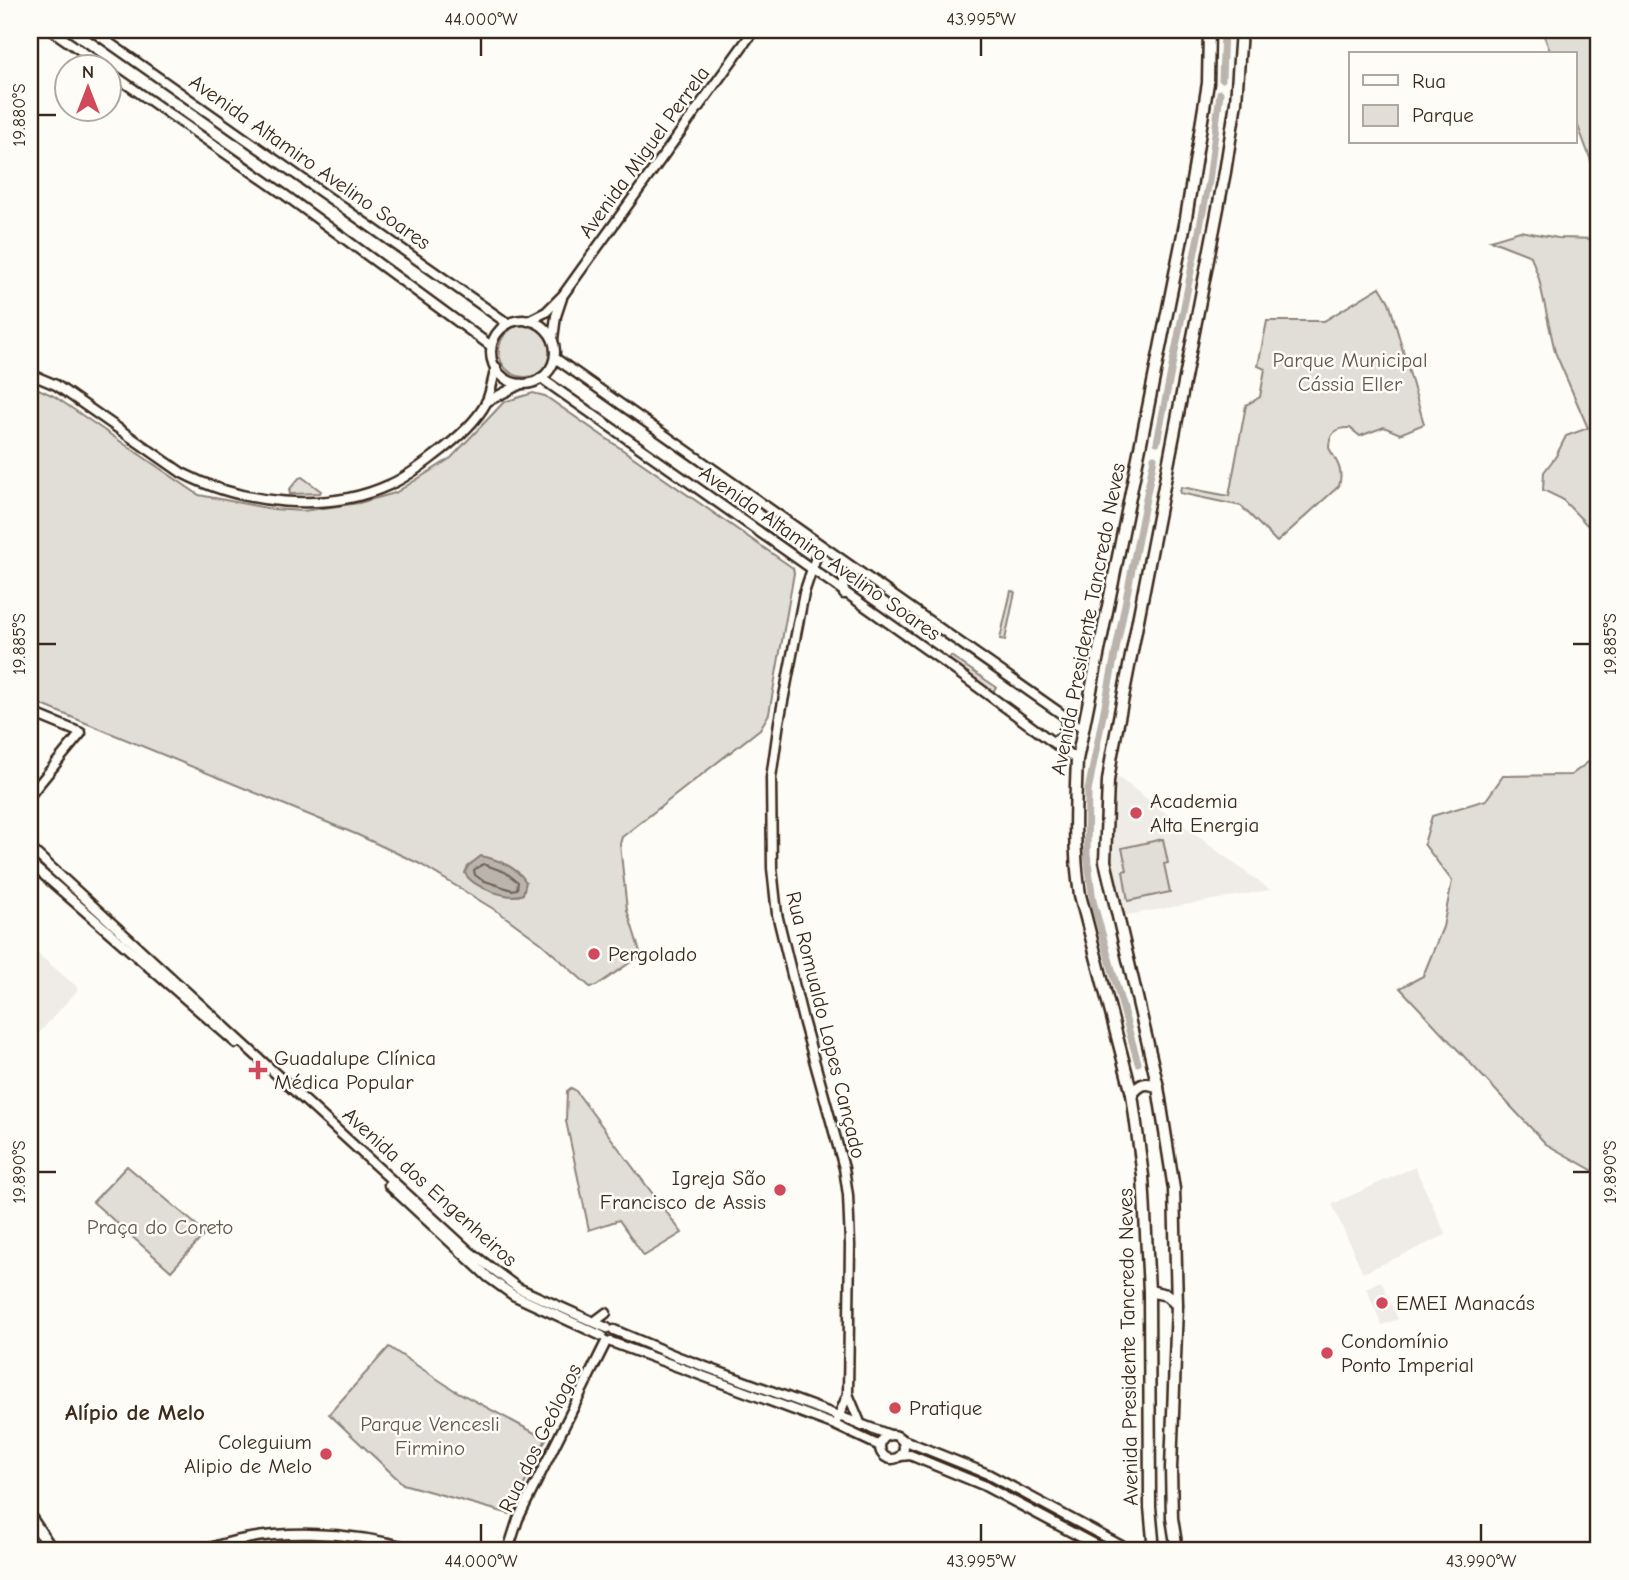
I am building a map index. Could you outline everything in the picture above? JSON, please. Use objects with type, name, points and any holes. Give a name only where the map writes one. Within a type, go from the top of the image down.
[{"type":"main road","name":"Avenida Presidente Tancredo Neves","points":[[1154,1550],[1150,1507],[1149,1291],[1143,1176],[1132,1094],[1077,874],[1074,825],[1077,760],[1185,224],[1208,83],[1209,30]]},
{"type":"main road","name":"Avenida Presidente Tancredo Neves","points":[[1177,1550],[1172,1518],[1171,1468],[1177,1305],[1174,1189],[1158,1087],[1105,861],[1108,781],[1225,172],[1236,102],[1241,30]]},
{"type":"main road","points":[[1128,1077],[1144,1079],[1150,1075],[1153,1068]]},
{"type":"main road","points":[[1132,1094],[1139,1085],[1150,1083],[1158,1087]]},
{"type":"main road","points":[[1149,1291],[1167,1295],[1177,1305]]},
{"type":"main road","points":[[30,1517],[52,1550]]},
{"type":"street","points":[[51,30],[83,52]]},
{"type":"street","name":"Avenida Altamiro Avelino Soares","points":[[91,30],[507,323]]},
{"type":"street","name":"Avenida Miguel Perrela","points":[[528,321],[546,312],[563,295],[754,30]]},
{"type":"street","name":"Avenida Altamiro Avelino Soares","points":[[122,81],[296,203],[491,346]]},
{"type":"street","name":"Avenida Miguel Perrela","points":[[553,339],[556,316],[563,295]]},
{"type":"street","points":[[486,402],[521,384],[541,378],[555,358],[553,339],[542,326],[517,320],[507,323],[491,346],[496,367],[503,377],[521,384]]},
{"type":"street","name":"Avenida Altamiro Avelino Soares","points":[[555,358],[1083,729]]},
{"type":"street","points":[[30,374],[56,385],[182,473],[221,490],[267,499],[304,502],[369,492],[390,484],[419,467],[458,437],[486,402],[496,367]]},
{"type":"street","name":"Avenida Altamiro Avelino Soares","points":[[541,378],[937,657],[1077,760]]},
{"type":"street","name":"Rua Romualdo Lopes Cançado","points":[[820,545],[799,619],[779,722],[771,778],[772,868],[777,914],[844,1168],[848,1195],[848,1394],[837,1421]]},
{"type":"street","points":[[844,594],[844,580],[847,575],[857,571]]},
{"type":"street","points":[[30,712],[81,733],[30,795]]},
{"type":"street","points":[[1053,742],[1065,731],[1065,717]]},
{"type":"street","name":"Avenida dos Engenheiros","points":[[30,848],[470,1252],[518,1288],[594,1322],[608,1335],[654,1348],[837,1421],[880,1446]]},
{"type":"street","name":"Avenida dos Engenheiros","points":[[30,863],[235,1042],[488,1277],[513,1295],[608,1335],[650,1357],[837,1421],[861,1425],[890,1435]]},
{"type":"street","points":[[594,1322],[606,1313]]},
{"type":"street","name":"Rua dos Geólogos","points":[[508,1550],[518,1520],[608,1335]]},
{"type":"street","points":[[650,1357],[654,1348]]},
{"type":"street","name":"Rua Romualdo Lopes Cançado","points":[[848,1394],[861,1425]]},
{"type":"street","points":[[1105,1550],[983,1485],[910,1455],[886,1458],[880,1446],[883,1439],[890,1435],[988,1474],[1129,1550]]},
{"type":"street","points":[[901,1439],[904,1446],[901,1455]]},
{"type":"street","points":[[204,1550],[241,1540],[298,1535],[390,1542],[418,1550]]},
{"type":"shaded area","points":[[1115,775],[1270,890],[1121,916],[1113,886],[1110,851]]},
{"type":"shaded area","points":[[30,947],[77,987],[77,991],[30,1043]]},
{"type":"shaded area","points":[[1415,1167],[1446,1235],[1363,1273],[1332,1204]]},
{"type":"shaded area","name":"EMEI Manacás","points":[[1381,1281],[1398,1319],[1382,1325],[1366,1288]]},
{"type":"green space","points":[[1542,30],[1599,30],[1599,182],[1576,121],[1576,52],[1550,52]]},
{"type":"green space","points":[[1520,231],[1558,238],[1599,239],[1599,579],[1593,531],[1562,499],[1543,490],[1544,472],[1566,436],[1588,428],[1555,352],[1539,279],[1531,256],[1490,240]]},
{"type":"green space","name":"Parque Municipal Cássia Eller","points":[[1380,287],[1389,302],[1424,424],[1400,434],[1384,427],[1360,436],[1350,428],[1334,432],[1329,448],[1340,470],[1339,486],[1277,542],[1241,506],[1180,493],[1181,487],[1229,496],[1246,405],[1260,397],[1265,369],[1258,366],[1267,321],[1324,321]]},
{"type":"green space","points":[[525,325],[535,327],[543,333],[549,341],[549,361],[543,369],[535,375],[525,377],[515,375],[507,369],[501,361],[499,351],[501,341],[507,333],[515,327]]},
{"type":"green space","points":[[30,385],[54,396],[199,495],[272,509],[303,511],[359,503],[395,493],[451,458],[504,402],[533,393],[545,396],[793,568],[769,714],[760,729],[622,837],[620,844],[627,910],[641,955],[596,986],[590,987],[541,943],[500,913],[420,864],[358,835],[30,700]]},
{"type":"green space","points":[[302,477],[321,491],[320,493],[290,494],[289,490]]},
{"type":"green space","points":[[1011,591],[1015,592],[1005,640],[1000,639]]},
{"type":"green space","points":[[951,656],[996,687],[991,695],[947,662]]},
{"type":"green space","points":[[1599,754],[1599,1174],[1546,1144],[1400,988],[1423,976],[1443,927],[1452,881],[1424,844],[1432,816],[1486,800],[1503,776],[1571,775]]},
{"type":"green space","points":[[1163,839],[1168,863],[1164,864],[1170,892],[1128,901],[1123,871],[1127,870],[1122,848]]},
{"type":"green space","points":[[571,1088],[682,1233],[644,1256],[619,1220],[589,1230],[566,1121],[567,1091]]},
{"type":"green space","name":"Praça do Coreto","points":[[127,1166],[206,1233],[171,1271],[93,1202]]},
{"type":"green space","name":"Parque Vencesli Firmino","points":[[389,1347],[454,1390],[546,1439],[510,1514],[403,1484],[329,1414]]},
{"type":"water","points":[[481,856],[500,862],[517,872],[526,882],[523,894],[501,894],[483,888],[469,878],[465,873],[468,866]]},
{"type":"waterway","points":[[1222,79],[1224,30]]},
{"type":"waterway","points":[[1157,442],[1209,181],[1220,93]]},
{"type":"waterway","points":[[1138,1063],[1093,901],[1087,854],[1088,791],[1154,458]]},
{"type":"place","name":"Academia Alta Energia","points":[[1136,813]]},
{"type":"place","name":"Pergolado","points":[[594,954]]},
{"type":"place","name":"Guadalupe Clínica Médica Popular","points":[[258,1070]]},
{"type":"place","name":"Igreja São Francisco de Assis","points":[[780,1190]]},
{"type":"place","name":"EMEI Manacás","points":[[1382,1303]]},
{"type":"place","name":"Condomínio Ponto Imperial","points":[[1327,1353]]},
{"type":"place","name":"Pratique","points":[[895,1408]]},
{"type":"place","name":"Coleguium Alipio de Melo","points":[[326,1454]]},
{"type":"district","name":"Alípio de Melo","points":[[135,1412]]}]
